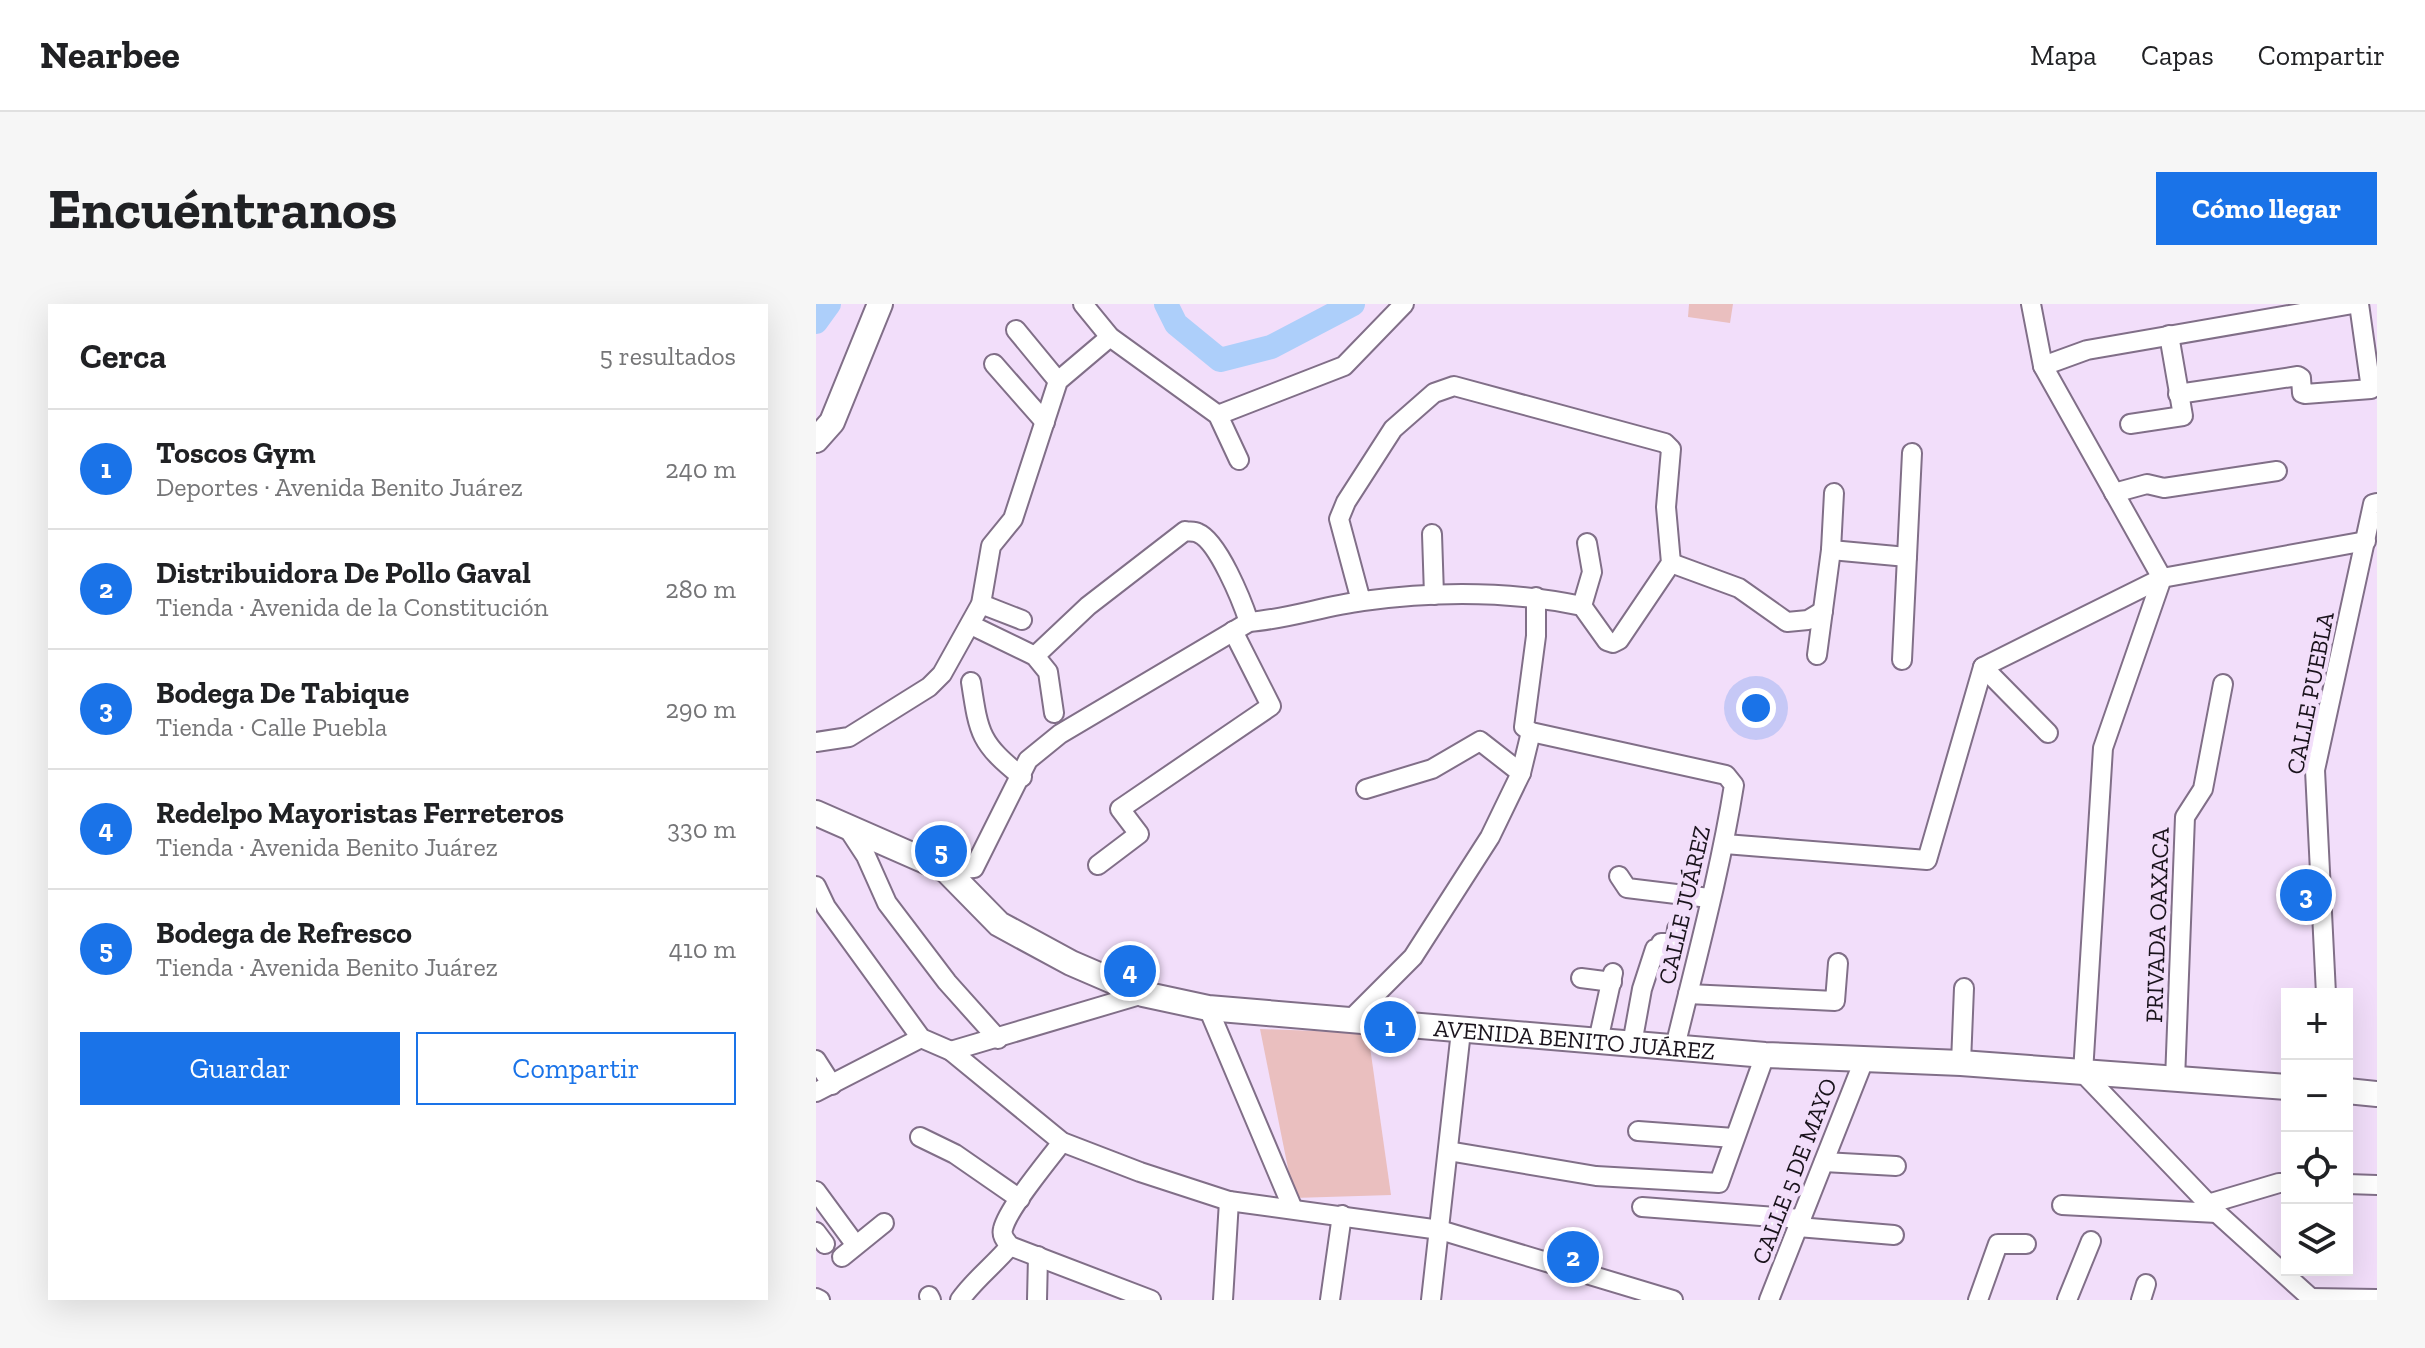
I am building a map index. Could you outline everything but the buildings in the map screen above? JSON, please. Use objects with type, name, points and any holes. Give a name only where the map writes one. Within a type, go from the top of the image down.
[{"type":"main road","points":[[816,440],[832,422],[880,304]]},
{"type":"main road","name":"AVENIDA BENITO JUÁREZ","points":[[816,813],[946,870],[999,924],[1071,963],[1143,994],[1208,1008],[1765,1055],[1961,1063],[2281,1087]]},
{"type":"main road","points":[[2353,1092],[2377,1094]]},
{"type":"street","points":[[1083,304],[1110,337],[1218,415],[1239,460]]},
{"type":"street","points":[[1218,415],[1344,366],[1404,304]]},
{"type":"street","points":[[2031,304],[2043,366],[2162,578],[2103,748],[2083,1073],[2213,1208],[2312,1299],[2377,1299]]},
{"type":"street","points":[[2043,366],[2087,350],[2356,304],[2371,389],[2305,394],[2302,393],[2301,378],[2298,376],[2178,394]]},
{"type":"street","points":[[1016,330],[1058,381]]},
{"type":"street","points":[[2130,424],[2183,416],[2169,335]]},
{"type":"street","points":[[816,742],[849,737],[929,687],[942,674],[981,604],[991,546],[1013,519],[1058,381],[1110,337]]},
{"type":"street","points":[[994,364],[1045,422]]},
{"type":"street","points":[[946,870],[974,868],[1028,760],[1060,734],[1241,626],[1361,601],[1434,595],[1536,597],[1582,606],[1607,641],[1613,643],[1619,640],[1671,563],[1666,507],[1671,449],[1665,443],[1454,386],[1434,393],[1393,429],[1346,502],[1339,519],[1361,601]]},
{"type":"street","points":[[1902,660],[1912,453]]},
{"type":"street","points":[[2114,493],[2147,484],[2164,488],[2277,471]]},
{"type":"street","points":[[1817,655],[1831,550],[1834,493]]},
{"type":"street","name":"CALLE PUEBLA","points":[[2326,988],[2315,770],[2373,504],[2377,503]]},
{"type":"street","points":[[1035,656],[1088,606],[1185,531],[1198,533],[1210,543],[1243,603],[1241,626],[1271,706],[1120,809],[1139,834],[1098,865]]},
{"type":"street","points":[[1432,534],[1434,595]]},
{"type":"street","points":[[1725,844],[1927,860],[1983,667],[2162,578],[2366,541]]},
{"type":"street","points":[[1582,606],[1592,572],[1587,543]]},
{"type":"street","points":[[1831,550],[1907,557]]},
{"type":"street","points":[[1671,563],[1739,588],[1787,622],[1808,620],[1823,611]]},
{"type":"street","points":[[1349,1021],[1413,957],[1490,837],[1521,773],[1531,732],[1524,727],[1536,636],[1536,597]]},
{"type":"street","points":[[981,604],[1022,620]]},
{"type":"street","points":[[971,625],[1035,656],[1048,672],[1054,713]]},
{"type":"street","points":[[1983,667],[2048,733]]},
{"type":"street","points":[[971,682],[982,737],[992,752],[1022,777]]},
{"type":"street","name":"PRIVADA OAXACA","points":[[2175,1080],[2185,817],[2203,789],[2223,684]]},
{"type":"street","name":"CALLE JUÁREZ","points":[[1531,732],[1726,775],[1734,785],[1725,844],[1709,898],[1675,1047]]},
{"type":"street","points":[[1366,789],[1432,769],[1480,741],[1521,773]]},
{"type":"street","points":[[847,827],[866,856],[887,903],[947,982],[998,1039]]},
{"type":"street","points":[[1619,876],[1627,888],[1709,898]]},
{"type":"street","points":[[816,886],[821,907],[921,1038],[951,1051],[1062,1142],[1229,1201],[1440,1230],[1666,1299]]},
{"type":"street","points":[[1632,1044],[1642,989],[1655,949],[1661,949],[1661,943],[1675,943],[1677,929]]},
{"type":"street","points":[[1688,994],[1835,1001],[1838,963]]},
{"type":"street","points":[[1581,978],[1612,978],[1597,1007],[1598,1041]]},
{"type":"street","points":[[1961,1063],[1964,988]]},
{"type":"street","points":[[951,1051],[1143,994]]},
{"type":"street","points":[[1208,1008],[1293,1209]]},
{"type":"street","points":[[1431,1300],[1461,1031]]},
{"type":"street","points":[[816,1060],[824,1089],[921,1038]]},
{"type":"street","points":[[1448,1151],[1596,1176],[1719,1183],[1765,1055]]},
{"type":"street","name":"CALLE 5 DE MAYO","points":[[1769,1300],[1864,1060]]},
{"type":"street","points":[[1638,1131],[1734,1138]]},
{"type":"street","points":[[920,1137],[955,1154],[1020,1199]]},
{"type":"street","points":[[1062,1142],[1020,1199],[1003,1229],[1003,1238],[1010,1246],[1151,1300]]},
{"type":"street","points":[[1824,1162],[1896,1166]]},
{"type":"street","points":[[2062,1205],[2213,1208],[2281,1183]]},
{"type":"street","points":[[2353,1184],[2377,1185]]},
{"type":"street","points":[[816,1191],[848,1251],[884,1223]]},
{"type":"street","points":[[1223,1300],[1229,1201]]},
{"type":"street","points":[[1642,1207],[1894,1235]]},
{"type":"street","points":[[1330,1300],[1342,1215]]},
{"type":"street","points":[[2067,1300],[2091,1241]]},
{"type":"street","points":[[1978,1300],[1998,1244],[2026,1244]]},
{"type":"street","points":[[960,1300],[1010,1246]]},
{"type":"street","points":[[1037,1300],[1038,1256]]},
{"type":"shaded area","points":[[1689,304],[1733,304],[1730,323],[1688,317]]},
{"type":"shaded area","points":[[1260,1029],[1368,1033],[1391,1195],[1294,1198]]},
{"type":"waterway","points":[[816,322],[829,304]]},
{"type":"waterway","points":[[1166,304],[1176,324],[1220,360],[1271,347],[1353,304]]},
{"type":"place","name":"Bodega de Refresco","points":[[941,851]]},
{"type":"place","name":"Bodega De Tabique","points":[[2306,895]]},
{"type":"place","name":"Redelpo Mayoristas Ferreteros","points":[[1130,971]]},
{"type":"place","name":"Toscos Gym","points":[[1390,1027]]},
{"type":"place","name":"Distribuidora De Pollo Gaval","points":[[1573,1257]]}]
